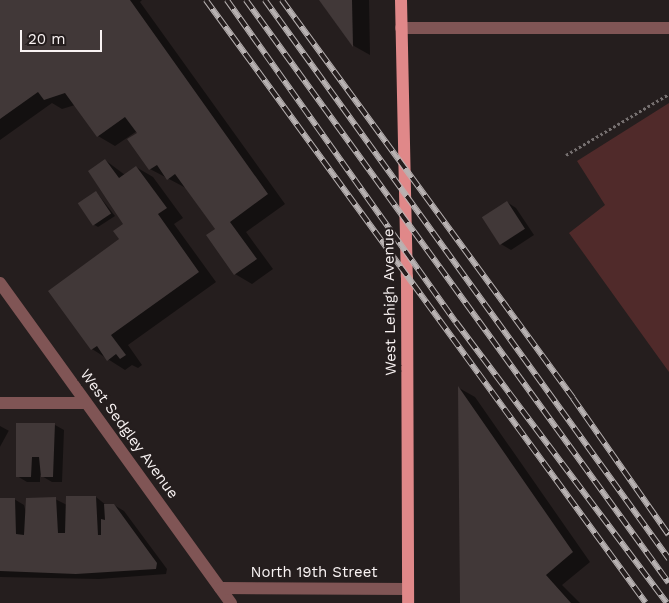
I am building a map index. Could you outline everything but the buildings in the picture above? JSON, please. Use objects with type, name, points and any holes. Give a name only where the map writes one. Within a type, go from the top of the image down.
[{"type":"main road","name":"West Lehigh Avenue","points":[[401,0],[400,28],[407,286],[408,603]]},
{"type":"street","points":[[400,28],[669,28]]},
{"type":"street","name":"West Sedgley Avenue","points":[[0,283],[231,603]]},
{"type":"street","points":[[0,403],[86,402]]},
{"type":"street","name":"North 19th Street","points":[[220,588],[408,589]]},
{"type":"path","points":[[566,156],[669,94]]},
{"type":"shaded area","points":[[669,103],[669,372],[569,233],[605,205],[577,161]]},
{"type":"railway","points":[[206,0],[646,603]]},
{"type":"railway","points":[[227,0],[456,322],[667,603]]},
{"type":"railway","points":[[246,0],[669,583]]},
{"type":"railway","points":[[265,0],[669,559]]},
{"type":"railway","points":[[282,0],[573,398],[669,535]]}]
